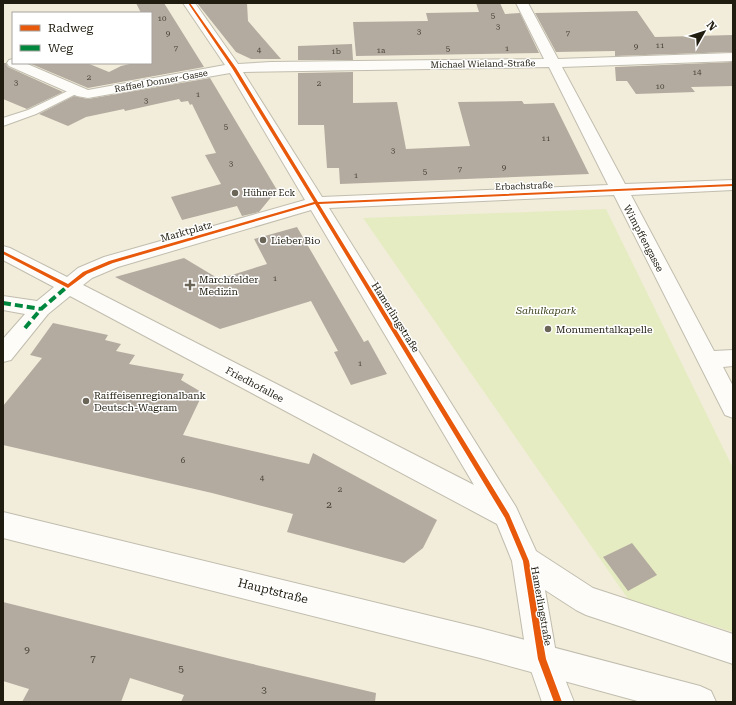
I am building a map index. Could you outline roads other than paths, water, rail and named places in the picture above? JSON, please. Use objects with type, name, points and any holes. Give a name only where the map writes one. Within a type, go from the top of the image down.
[{"type":"street","name":"Hamerlingstraße","points":[[189,3],[234,68],[507,516],[526,561],[542,659],[558,702]]},
{"type":"street","name":"Wimpffengasse","points":[[522,3],[618,190],[733,408]]},
{"type":"street","name":"Michael Wieland-Straße","points":[[234,68],[271,66],[554,63],[733,57]]},
{"type":"street","points":[[16,64],[82,92]]},
{"type":"street","name":"Raffael Donner-Gasse","points":[[82,92],[234,68]]},
{"type":"street","name":"Erbachstraße","points":[[315,203],[733,185]]},
{"type":"street","name":"Marktplatz","points":[[3,354],[41,308],[85,273],[111,262],[315,203]]},
{"type":"street","name":"Friedhofallee","points":[[3,252],[507,516]]},
{"type":"street","points":[[3,303],[41,308]]},
{"type":"street","points":[[708,360],[733,358]]},
{"type":"street","name":"Hauptstraße","points":[[3,525],[542,659],[700,702]]},
{"type":"street","points":[[526,561],[586,600],[733,649]]},
{"type":"lane","points":[[3,122],[82,92]]},
{"type":"place","name":"Hühner Eck","points":[[235,193]]},
{"type":"place","name":"Lieber Bio","points":[[263,240]]},
{"type":"place","name":"Marchfelder Medizin","points":[[190,285]]},
{"type":"place","name":"Monumentalkapelle","points":[[548,329]]},
{"type":"place","name":"Raiffeisenregionalbank Deutsch-Wagram","points":[[86,401]]},
{"type":"park label","name":"Sahulkapark","points":[[546,310]]}]
